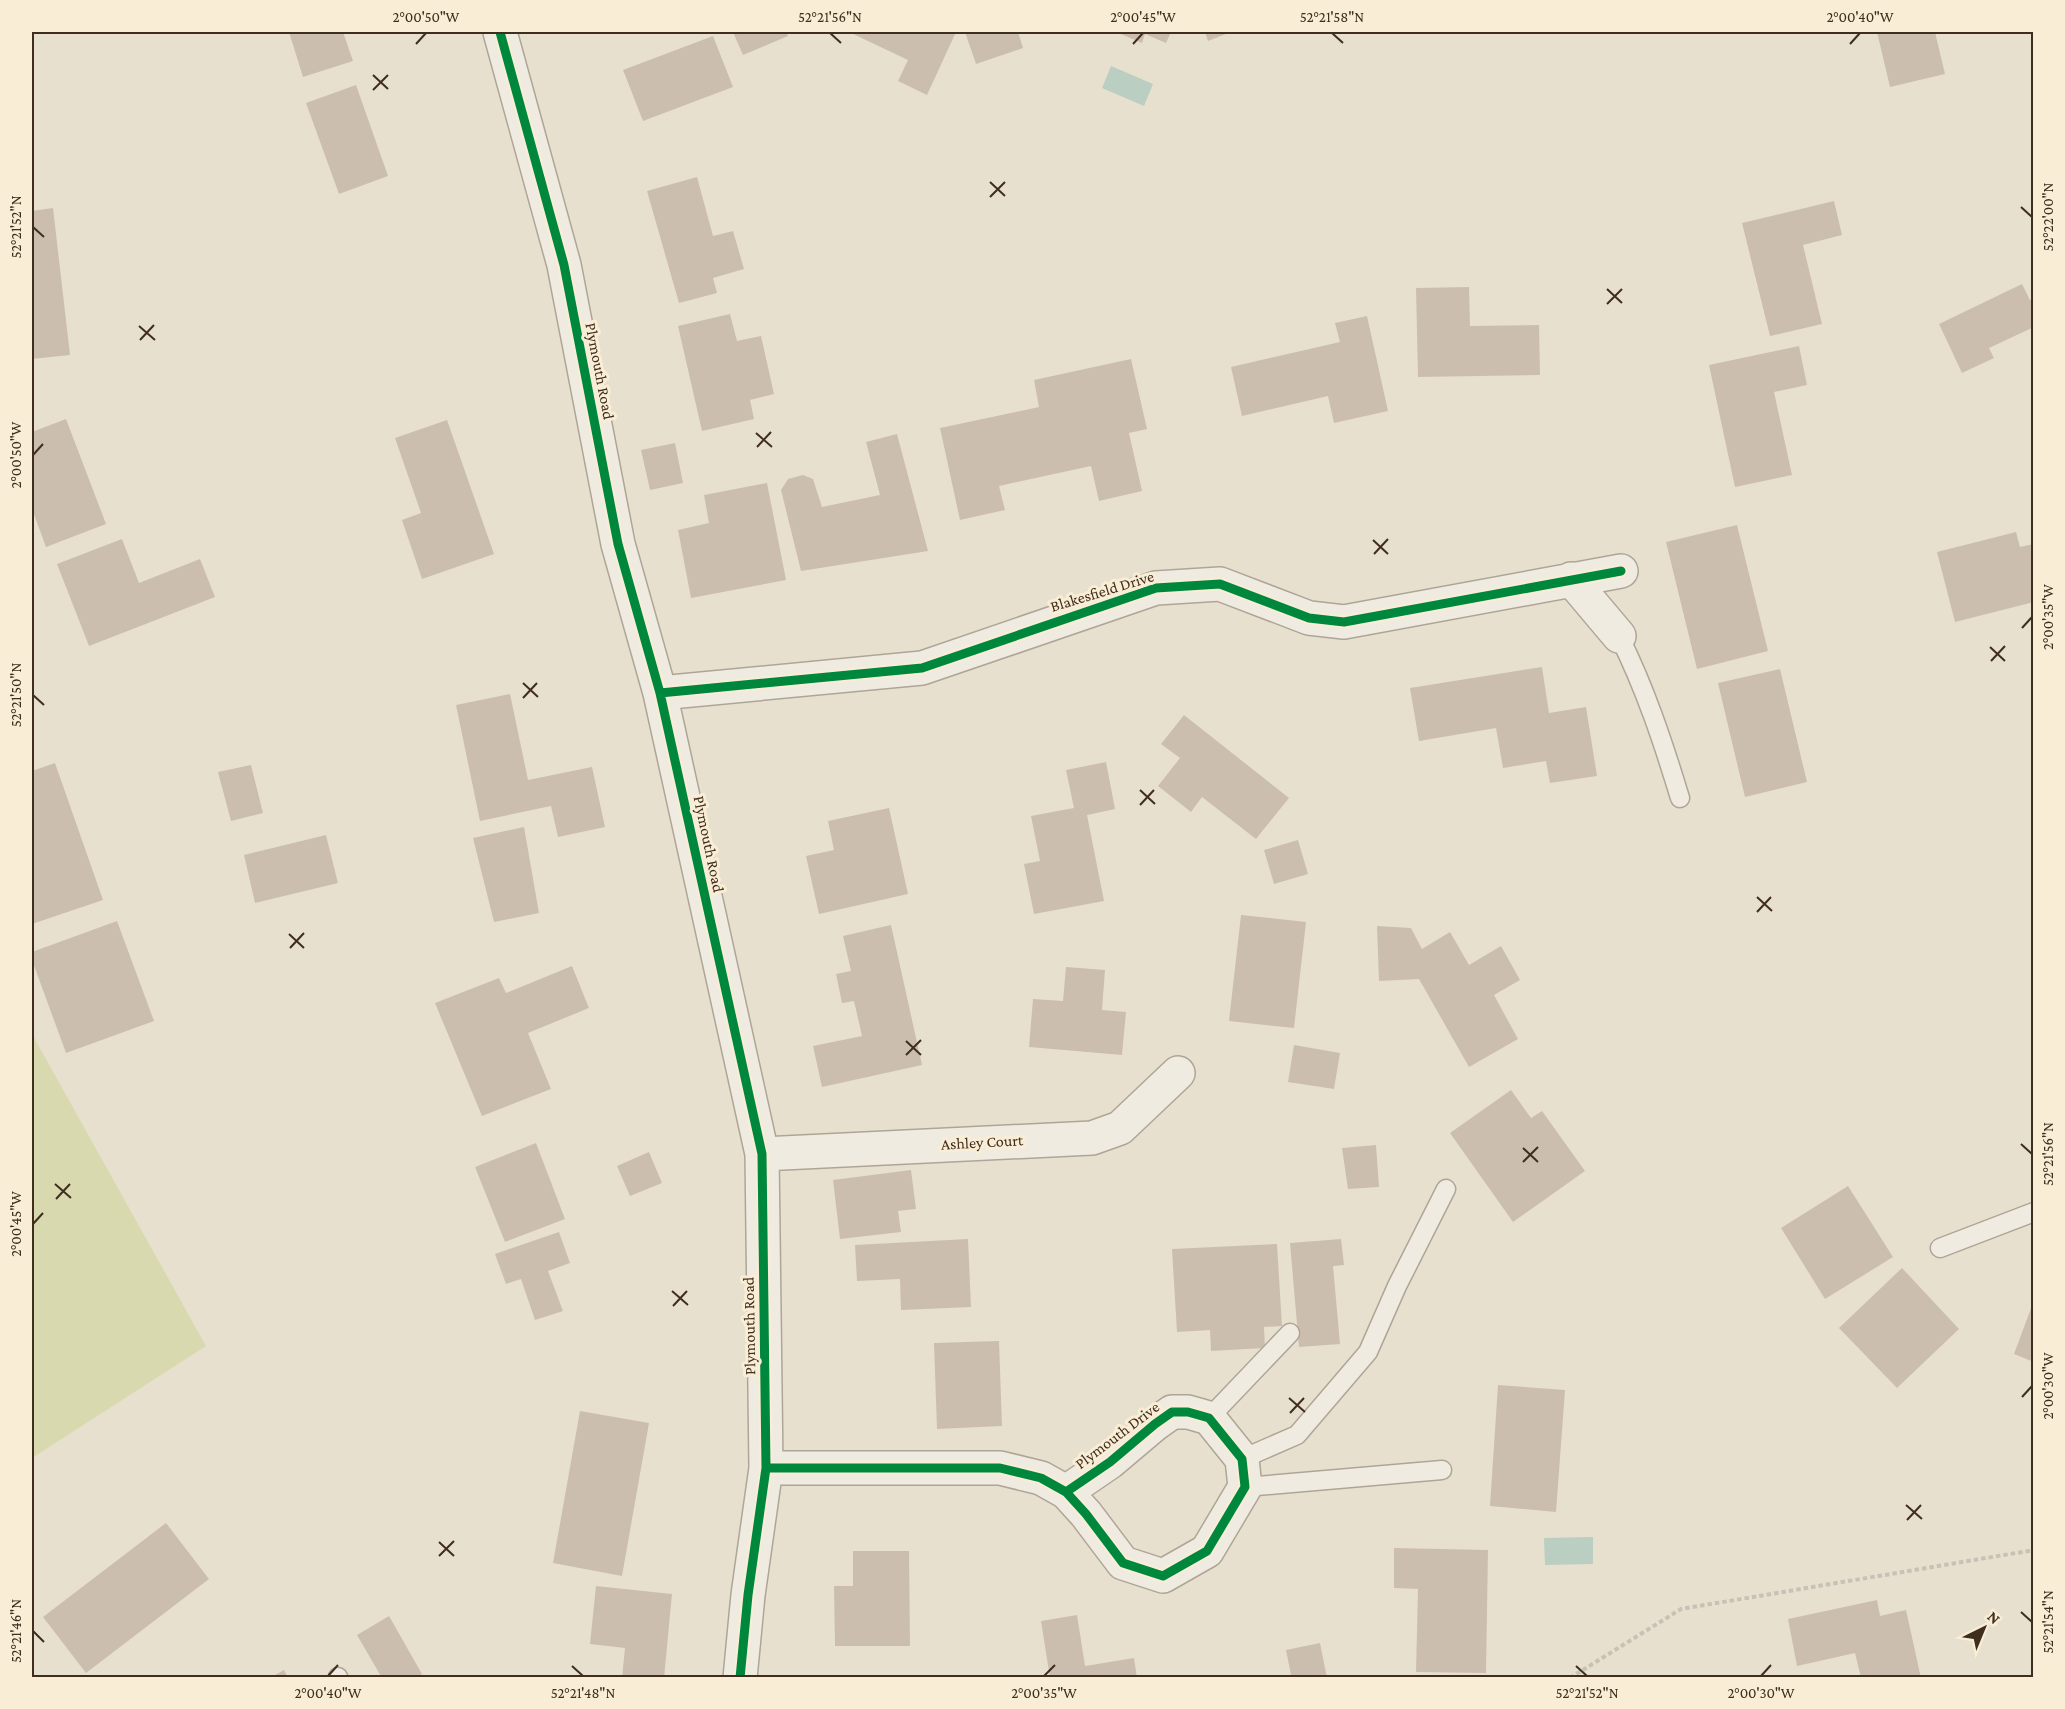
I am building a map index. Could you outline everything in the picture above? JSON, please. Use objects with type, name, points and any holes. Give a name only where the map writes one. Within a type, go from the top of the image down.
[{"type":"street","name":"Plymouth Road","points":[[500,32],[564,265],[618,544],[660,693],[762,1154],[766,1468],[748,1596],[740,1677]]},
{"type":"street","name":"Blakesfield Drive","points":[[660,693],[922,668],[1156,588],[1220,584],[1309,618],[1344,622],[1621,571]]},
{"type":"street","points":[[1570,579],[1619,636]]},
{"type":"street","name":"Ashley Court","points":[[762,1154],[1009,1140],[1092,1138],[1120,1128],[1178,1073]]},
{"type":"street","name":"Plymouth Drive","points":[[1066,1492],[1110,1462],[1172,1412],[1188,1412],[1209,1418]]},
{"type":"street","points":[[766,1468],[1000,1468],[1041,1478],[1066,1492],[1086,1514],[1123,1563],[1162,1576],[1207,1551],[1244,1473],[1209,1418]]},
{"type":"lane","points":[[1619,636],[1651,706],[1680,798]]},
{"type":"lane","points":[[1244,1473],[1297,1435],[1368,1352],[1397,1286],[1446,1189]]},
{"type":"lane","points":[[1940,1248],[2034,1212]]},
{"type":"lane","points":[[1209,1418],[1290,1333]]},
{"type":"lane","points":[[1244,1473],[1442,1470]]},
{"type":"path","points":[[1570,1677],[1681,1609],[2034,1550]]},
{"type":"green space","points":[[32,1034],[206,1346],[32,1458]]},
{"type":"shaded area","points":[[1111,66],[1153,84],[1144,106],[1102,88]]},
{"type":"shaded area","points":[[1593,1537],[1593,1564],[1545,1565],[1544,1538]]},
{"type":"building","points":[[289,32],[343,32],[353,61],[303,77]]},
{"type":"building","points":[[733,32],[786,32],[788,36],[743,55]]},
{"type":"building","points":[[849,32],[956,32],[927,95],[898,81],[908,60]]},
{"type":"building","points":[[965,32],[1018,32],[1023,48],[976,64]]},
{"type":"building","points":[[1116,32],[1171,32],[1166,43],[1145,34],[1142,43]]},
{"type":"building","points":[[1205,32],[1231,32],[1208,41]]},
{"type":"building","points":[[1877,32],[1935,32],[1945,74],[1890,87]]},
{"type":"building","points":[[713,36],[733,87],[643,121],[623,70]]},
{"type":"building","points":[[356,85],[388,176],[339,194],[306,103]]},
{"type":"building","points":[[697,177],[713,236],[733,231],[744,269],[713,278],[717,293],[679,303],[647,191]]},
{"type":"building","points":[[1834,201],[1842,235],[1803,245],[1822,324],[1770,336],[1742,223]]},
{"type":"building","points":[[53,208],[70,355],[32,359],[32,211]]},
{"type":"building","points":[[2022,284],[2030,300],[2034,298],[2034,327],[1989,348],[1994,358],[1962,373],[1939,324]]},
{"type":"building","points":[[1469,287],[1470,326],[1539,325],[1540,375],[1418,377],[1416,288]]},
{"type":"building","points":[[730,314],[737,341],[761,336],[774,394],[750,400],[754,419],[702,431],[678,326]]},
{"type":"building","points":[[1367,316],[1388,411],[1334,423],[1328,396],[1242,416],[1231,367],[1340,342],[1335,323]]},
{"type":"building","points":[[1799,346],[1807,385],[1774,392],[1792,475],[1735,487],[1709,365]]},
{"type":"building","points":[[1131,359],[1147,429],[1129,433],[1142,491],[1099,501],[1091,466],[999,486],[1005,510],[960,520],[940,428],[1039,407],[1034,380]]},
{"type":"building","points":[[66,419],[106,524],[46,547],[32,509],[32,432]]},
{"type":"building","points":[[447,420],[494,554],[422,579],[402,520],[421,513],[395,438]]},
{"type":"building","points":[[897,434],[928,551],[801,571],[781,490],[788,479],[803,475],[813,479],[822,507],[880,495],[866,442]]},
{"type":"building","points":[[675,443],[683,483],[650,490],[641,450]]},
{"type":"building","points":[[767,483],[786,580],[691,598],[678,530],[709,523],[704,495]]},
{"type":"building","points":[[1737,525],[1768,651],[1697,669],[1666,542]]},
{"type":"building","points":[[2016,532],[2020,547],[2034,544],[2034,602],[1955,622],[1937,552]]},
{"type":"building","points":[[122,539],[139,583],[200,559],[215,597],[89,646],[57,564]]},
{"type":"building","points":[[1542,667],[1549,713],[1586,707],[1597,776],[1550,783],[1546,761],[1503,768],[1496,728],[1419,741],[1410,688]]},
{"type":"building","points":[[1780,669],[1807,782],[1745,797],[1718,683]]},
{"type":"building","points":[[510,694],[528,780],[592,767],[605,827],[558,837],[551,806],[480,821],[456,705]]},
{"type":"building","points":[[1184,715],[1289,798],[1256,839],[1202,797],[1191,812],[1158,786],[1180,758],[1161,744]]},
{"type":"building","points":[[1106,762],[1115,809],[1087,815],[1104,901],[1034,914],[1024,864],[1040,861],[1031,816],[1074,808],[1066,770]]},
{"type":"building","points":[[55,763],[103,900],[32,924],[32,771]]},
{"type":"building","points":[[251,765],[263,813],[231,821],[218,772]]},
{"type":"building","points":[[889,808],[908,894],[819,914],[806,856],[834,850],[828,821]]},
{"type":"building","points":[[524,827],[539,913],[494,922],[473,838]]},
{"type":"building","points":[[326,835],[338,883],[255,903],[244,855]]},
{"type":"building","points":[[1298,840],[1308,874],[1274,884],[1264,850]]},
{"type":"building","points":[[1241,915],[1306,922],[1294,1028],[1229,1021]]},
{"type":"building","points":[[117,921],[154,1021],[66,1053],[32,960],[32,952]]},
{"type":"building","points":[[891,925],[922,1065],[822,1087],[813,1046],[862,1036],[854,1001],[842,1003],[836,974],[851,971],[843,936]]},
{"type":"building","points":[[1377,926],[1411,928],[1422,949],[1450,932],[1469,965],[1501,946],[1520,980],[1494,995],[1518,1039],[1469,1067],[1419,979],[1379,981]]},
{"type":"building","points":[[572,966],[589,1008],[528,1033],[551,1089],[482,1116],[435,1003],[499,978],[506,993]]},
{"type":"building","points":[[1066,967],[1105,970],[1102,1010],[1126,1012],[1122,1055],[1029,1047],[1033,999],[1063,1001]]},
{"type":"building","points":[[1294,1045],[1340,1053],[1334,1089],[1288,1082]]},
{"type":"building","points":[[1511,1090],[1531,1118],[1542,1111],[1585,1171],[1513,1222],[1450,1133]]},
{"type":"building","points":[[536,1143],[565,1219],[505,1242],[475,1167]]},
{"type":"building","points":[[1376,1145],[1379,1187],[1348,1189],[1342,1148]]},
{"type":"building","points":[[649,1152],[662,1183],[630,1196],[617,1166]]},
{"type":"building","points":[[911,1170],[916,1209],[898,1211],[901,1232],[840,1239],[833,1180]]},
{"type":"building","points":[[1848,1186],[1893,1257],[1825,1299],[1781,1228]]},
{"type":"building","points":[[559,1232],[570,1263],[548,1271],[563,1311],[535,1320],[521,1279],[506,1284],[495,1254]]},
{"type":"building","points":[[968,1239],[971,1307],[901,1310],[900,1279],[857,1281],[855,1245]]},
{"type":"building","points":[[1341,1239],[1344,1265],[1333,1266],[1340,1344],[1299,1347],[1290,1243]]},
{"type":"building","points":[[1277,1244],[1282,1326],[1264,1327],[1265,1348],[1211,1351],[1210,1330],[1177,1332],[1172,1249]]},
{"type":"building","points":[[1902,1268],[1959,1329],[1897,1388],[1839,1328]]},
{"type":"building","points":[[2034,1303],[2034,1362],[2014,1354]]},
{"type":"building","points":[[999,1341],[1002,1426],[937,1429],[934,1343]]},
{"type":"building","points":[[1498,1385],[1565,1390],[1556,1512],[1490,1506]]},
{"type":"building","points":[[580,1411],[649,1423],[622,1576],[553,1563]]},
{"type":"building","points":[[166,1523],[209,1579],[86,1673],[43,1617]]},
{"type":"building","points":[[1394,1548],[1488,1550],[1486,1673],[1416,1672],[1418,1589],[1394,1588]]},
{"type":"building","points":[[853,1551],[909,1551],[910,1646],[835,1646],[834,1586],[853,1586]]},
{"type":"building","points":[[596,1586],[672,1594],[664,1678],[622,1678],[625,1648],[590,1644]]},
{"type":"building","points":[[1877,1600],[1880,1616],[1906,1610],[1921,1678],[1861,1678],[1855,1653],[1797,1666],[1788,1619]]},
{"type":"building","points":[[1077,1615],[1085,1666],[1134,1658],[1137,1678],[1050,1678],[1041,1621]]},
{"type":"building","points":[[389,1616],[422,1674],[416,1678],[382,1678],[357,1635]]},
{"type":"building","points":[[1320,1643],[1327,1678],[1286,1678],[1291,1675],[1286,1650]]},
{"type":"building","points":[[284,1670],[288,1678],[270,1678]]},
{"type":"cycle path","points":[[500,32],[564,265],[618,544],[660,693],[762,1154],[766,1468],[748,1595],[740,1678]]},
{"type":"cycle path","points":[[660,693],[922,668],[1156,588],[1220,584],[1309,618],[1344,622],[1621,571]]},
{"type":"cycle path","points":[[766,1468],[1000,1468],[1041,1478],[1066,1492],[1110,1462],[1172,1412],[1188,1412],[1209,1418],[1242,1459],[1245,1487],[1207,1551],[1163,1576],[1123,1563],[1086,1514],[1066,1492]]}]
